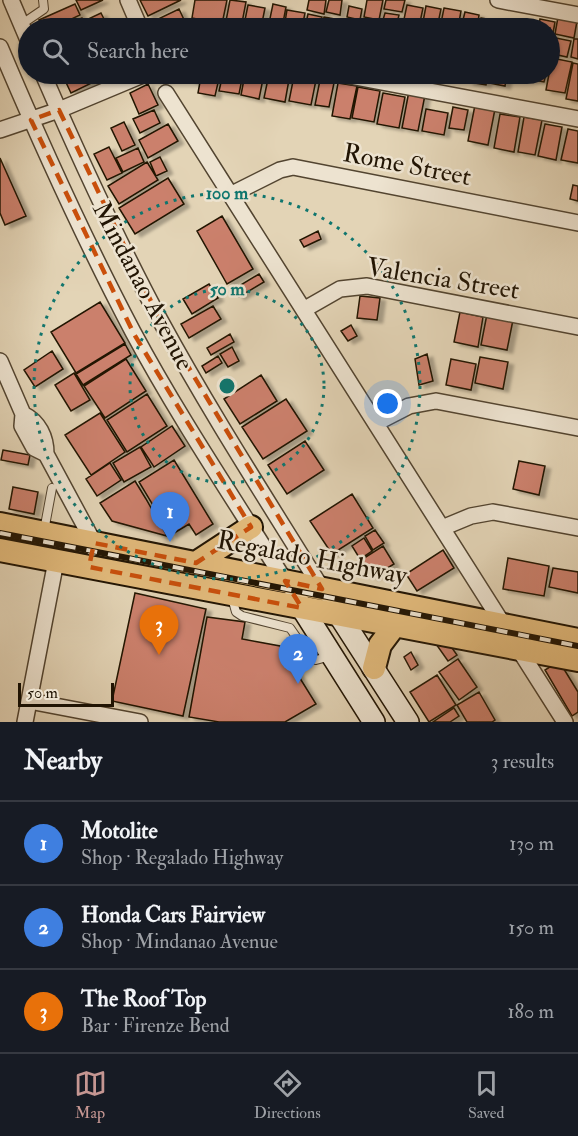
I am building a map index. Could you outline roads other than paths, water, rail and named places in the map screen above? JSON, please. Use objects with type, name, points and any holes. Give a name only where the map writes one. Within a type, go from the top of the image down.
[{"type":"main road","name":"Regalado Highway","points":[[0,524],[578,640]]},
{"type":"main road","points":[[196,563],[251,527]]},
{"type":"main road","name":"Regalado Highway","points":[[0,550],[578,660]]},
{"type":"main road","name":"Mindanao Avenue","points":[[285,581],[374,722]]},
{"type":"main road","name":"Mindanao Avenue","points":[[322,589],[408,722]]},
{"type":"main road","points":[[374,668],[380,645],[395,625]]},
{"type":"street","points":[[12,0],[20,18]]},
{"type":"street","points":[[128,0],[136,18]]},
{"type":"street","points":[[498,0],[578,15]]},
{"type":"street","name":"Mindanao Avenue","points":[[0,47],[81,230],[134,334],[194,437],[285,581]]},
{"type":"street","name":"Mindanao Avenue","points":[[47,84],[110,221],[160,320],[218,422],[322,589]]},
{"type":"street","points":[[0,130],[59,110],[121,84]]},
{"type":"street","points":[[393,84],[578,118]]},
{"type":"street","points":[[166,93],[564,721]]},
{"type":"street","name":"Rome Street","points":[[232,194],[280,170],[293,167],[578,223]]},
{"type":"street","name":"Valencia Street","points":[[305,309],[340,289],[367,286],[578,327]]},
{"type":"street","points":[[0,362],[23,414],[22,426],[34,448],[46,454],[94,543],[89,567]]},
{"type":"street","points":[[376,423],[409,406],[436,401],[578,428]]},
{"type":"street","points":[[442,528],[471,516],[493,512],[578,528]]},
{"type":"street","points":[[26,722],[56,561]]},
{"type":"street","points":[[29,701],[140,722]]},
{"type":"lane","points":[[31,18],[44,9],[43,0]]},
{"type":"lane","points":[[44,533],[52,488]]},
{"type":"lane","points":[[232,594],[236,612],[242,616],[290,628],[311,658],[316,660],[332,656]]},
{"type":"railway","points":[[0,533],[578,646]]},
{"type":"place","name":"Motolite","points":[[170,542]]},
{"type":"place","name":"The Roof Top","points":[[159,655]]},
{"type":"place","name":"Honda Cars Fairview","points":[[298,684]]}]
